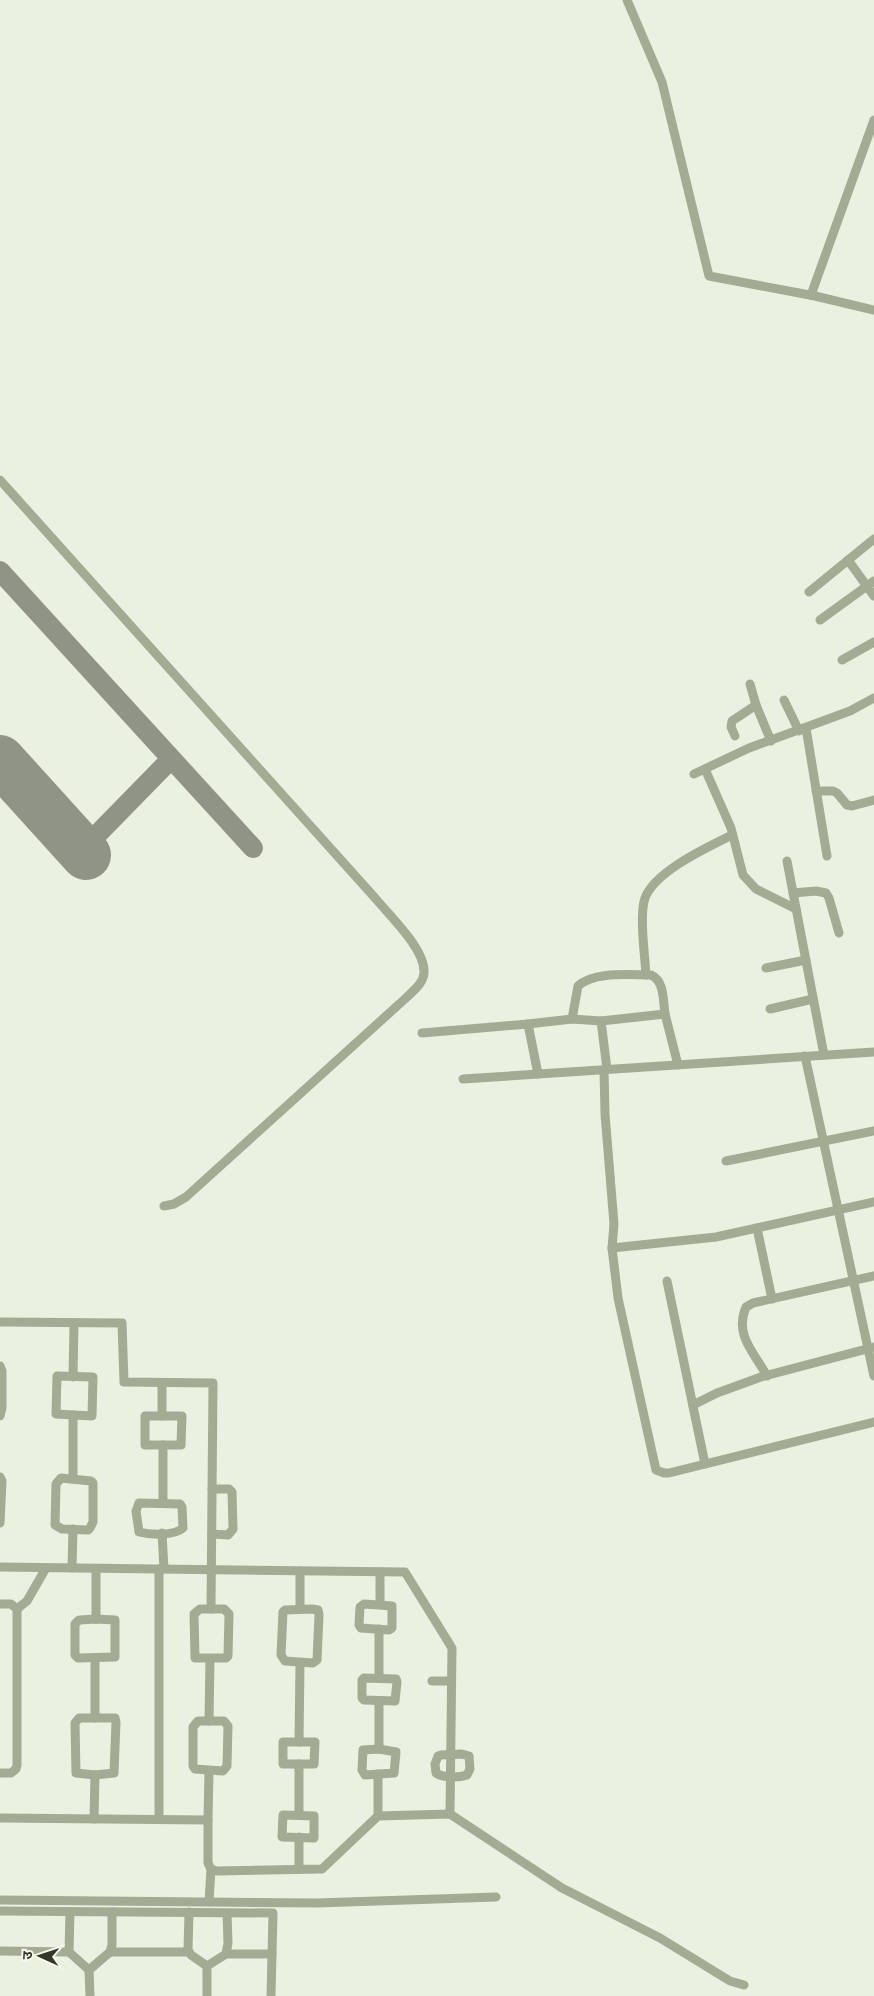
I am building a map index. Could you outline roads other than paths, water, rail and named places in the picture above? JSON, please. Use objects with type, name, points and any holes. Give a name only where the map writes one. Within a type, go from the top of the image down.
[{"type":"street","points":[[627,0],[662,82],[709,276],[811,295],[874,310]]},
{"type":"street","points":[[811,295],[874,120]]},
{"type":"street","points":[[0,480],[376,898],[411,941],[422,958],[424,974],[420,983],[406,997],[186,1197],[174,1204],[164,1206]]},
{"type":"street","points":[[809,592],[874,539]]},
{"type":"street","points":[[848,560],[871,584],[874,596]]},
{"type":"street","points":[[820,620],[871,584]]},
{"type":"street","points":[[842,660],[874,642]]},
{"type":"street","points":[[750,684],[756,705],[771,740]]},
{"type":"street","points":[[694,774],[749,748],[850,711],[874,698]]},
{"type":"street","points":[[784,700],[802,729],[816,791],[827,856]]},
{"type":"street","points":[[735,736],[731,727],[732,721],[756,705]]},
{"type":"street","points":[[705,769],[732,835],[743,875],[749,884],[756,889],[796,909]]},
{"type":"street","points":[[816,791],[833,791],[847,805],[852,806],[874,800]]},
{"type":"street","points":[[646,975],[644,905],[650,890],[660,877],[732,835]]},
{"type":"street","points":[[787,861],[824,1055]]},
{"type":"street","points":[[793,893],[816,891],[826,893],[839,933]]},
{"type":"street","points":[[766,968],[806,960]]},
{"type":"street","points":[[572,1019],[575,994],[578,986],[583,981],[592,977],[646,975],[657,978],[661,983],[665,1014],[678,1064]]},
{"type":"street","points":[[770,1009],[813,999]]},
{"type":"street","points":[[422,1033],[572,1019],[601,1021],[665,1014]]},
{"type":"street","points":[[601,1021],[606,1070],[605,1114],[614,1224],[612,1248],[618,1298],[656,1470],[669,1473],[874,1422]]},
{"type":"street","points":[[528,1024],[538,1074]]},
{"type":"street","points":[[463,1079],[874,1052]]},
{"type":"street","points":[[805,1056],[838,1210],[871,1348],[874,1376]]},
{"type":"street","points":[[726,1161],[874,1131]]},
{"type":"street","points":[[612,1248],[716,1237],[874,1202]]},
{"type":"street","points":[[757,1228],[772,1299]]},
{"type":"street","points":[[767,1376],[743,1333],[742,1317],[746,1307],[753,1303],[874,1276]]},
{"type":"street","points":[[667,1281],[706,1464]]},
{"type":"street","points":[[0,1322],[122,1324],[124,1382],[213,1383],[211,1609]]},
{"type":"street","points":[[74,1323],[74,1376]]},
{"type":"street","points":[[693,1405],[716,1393],[767,1376],[871,1348]]},
{"type":"street","points":[[0,1366],[2,1371],[2,1412],[0,1416]]},
{"type":"street","points":[[57,1376],[74,1376],[93,1377],[92,1416],[56,1414],[57,1376]]},
{"type":"street","points":[[162,1383],[162,1416]]},
{"type":"street","points":[[73,1415],[73,1478]]},
{"type":"street","points":[[145,1416],[162,1416],[182,1416],[181,1445],[145,1445],[145,1416]]},
{"type":"street","points":[[162,1445],[163,1503]]},
{"type":"street","points":[[0,1477],[2,1481],[0,1523]]},
{"type":"street","points":[[61,1478],[73,1478],[92,1481],[94,1486],[92,1522],[90,1528],[62,1530],[56,1527],[54,1522],[57,1481],[61,1478]]},
{"type":"street","points":[[212,1489],[229,1489],[232,1492],[233,1529],[228,1535],[212,1534]]},
{"type":"street","points":[[140,1503],[180,1504],[182,1507],[183,1528],[176,1532],[162,1533],[139,1532],[136,1522],[136,1511],[140,1503]]},
{"type":"street","points":[[72,1568],[73,1530]]},
{"type":"street","points":[[159,1819],[162,1533]]},
{"type":"street","points":[[0,1567],[406,1572],[452,1648],[450,1814]]},
{"type":"street","points":[[17,1609],[27,1601],[46,1568]]},
{"type":"street","points":[[96,1568],[96,1619]]},
{"type":"street","points":[[300,1571],[300,1609]]},
{"type":"street","points":[[380,1572],[380,1604]]},
{"type":"street","points":[[0,1604],[12,1604],[17,1609],[17,1765],[12,1773],[0,1773]]},
{"type":"street","points":[[363,1604],[390,1605],[393,1610],[392,1628],[379,1629],[362,1628],[359,1625],[360,1609],[363,1604]]},
{"type":"street","points":[[200,1609],[211,1609],[224,1610],[228,1614],[228,1656],[226,1658],[197,1659],[193,1654],[194,1614],[200,1609]]},
{"type":"street","points":[[300,1609],[316,1609],[320,1616],[317,1660],[315,1662],[285,1661],[281,1655],[282,1613],[285,1610],[300,1609]]},
{"type":"street","points":[[96,1619],[115,1620],[115,1657],[76,1657],[76,1621],[96,1619]]},
{"type":"street","points":[[379,1629],[379,1678]]},
{"type":"street","points":[[95,1718],[96,1658]]},
{"type":"street","points":[[210,1659],[210,1721]]},
{"type":"street","points":[[299,1742],[300,1663]]},
{"type":"street","points":[[379,1678],[393,1679],[397,1682],[395,1701],[365,1701],[362,1698],[363,1679],[379,1678]]},
{"type":"street","points":[[432,1681],[451,1681]]},
{"type":"street","points":[[379,1702],[379,1750]]},
{"type":"street","points":[[79,1718],[95,1718],[115,1718],[116,1770],[111,1774],[76,1773],[75,1723],[79,1718]]},
{"type":"street","points":[[198,1721],[210,1721],[224,1721],[228,1726],[228,1766],[222,1771],[199,1771],[193,1766],[193,1727],[198,1721]]},
{"type":"street","points":[[283,1742],[299,1742],[315,1742],[314,1764],[283,1764],[283,1742]]},
{"type":"street","points":[[365,1749],[392,1750],[396,1754],[394,1773],[378,1774],[365,1774],[362,1772],[362,1754],[365,1749]]},
{"type":"street","points":[[451,1754],[466,1754],[469,1756],[470,1763],[467,1775],[450,1776],[438,1775],[435,1771],[438,1756],[451,1754]]},
{"type":"street","points":[[299,1764],[299,1815]]},
{"type":"street","points":[[209,1771],[208,1863],[211,1869],[209,1902]]},
{"type":"street","points":[[378,1774],[378,1816]]},
{"type":"street","points":[[94,1819],[95,1775]]},
{"type":"street","points":[[211,1869],[217,1871],[322,1869],[378,1816],[450,1814],[562,1888],[660,1938],[730,1980],[744,1985]]},
{"type":"street","points":[[283,1815],[314,1816],[314,1838],[299,1837],[282,1837],[283,1815]]},
{"type":"street","points":[[0,1818],[208,1820]]},
{"type":"street","points":[[299,1837],[299,1869]]},
{"type":"street","points":[[0,1900],[317,1903],[496,1897]]},
{"type":"street","points":[[0,1911],[273,1913],[271,1996]]},
{"type":"street","points":[[70,1912],[70,1952]]},
{"type":"street","points":[[89,1970],[110,1952],[112,1946],[112,1912]]},
{"type":"street","points":[[189,1912],[189,1952],[207,1966]]},
{"type":"street","points":[[226,1954],[228,1943],[227,1913]]},
{"type":"street","points":[[0,1952],[70,1952],[89,1970],[90,1996]]},
{"type":"street","points":[[110,1952],[189,1952]]},
{"type":"street","points":[[207,1966],[226,1954],[272,1954]]},
{"type":"street","points":[[207,1966],[207,1996]]}]
